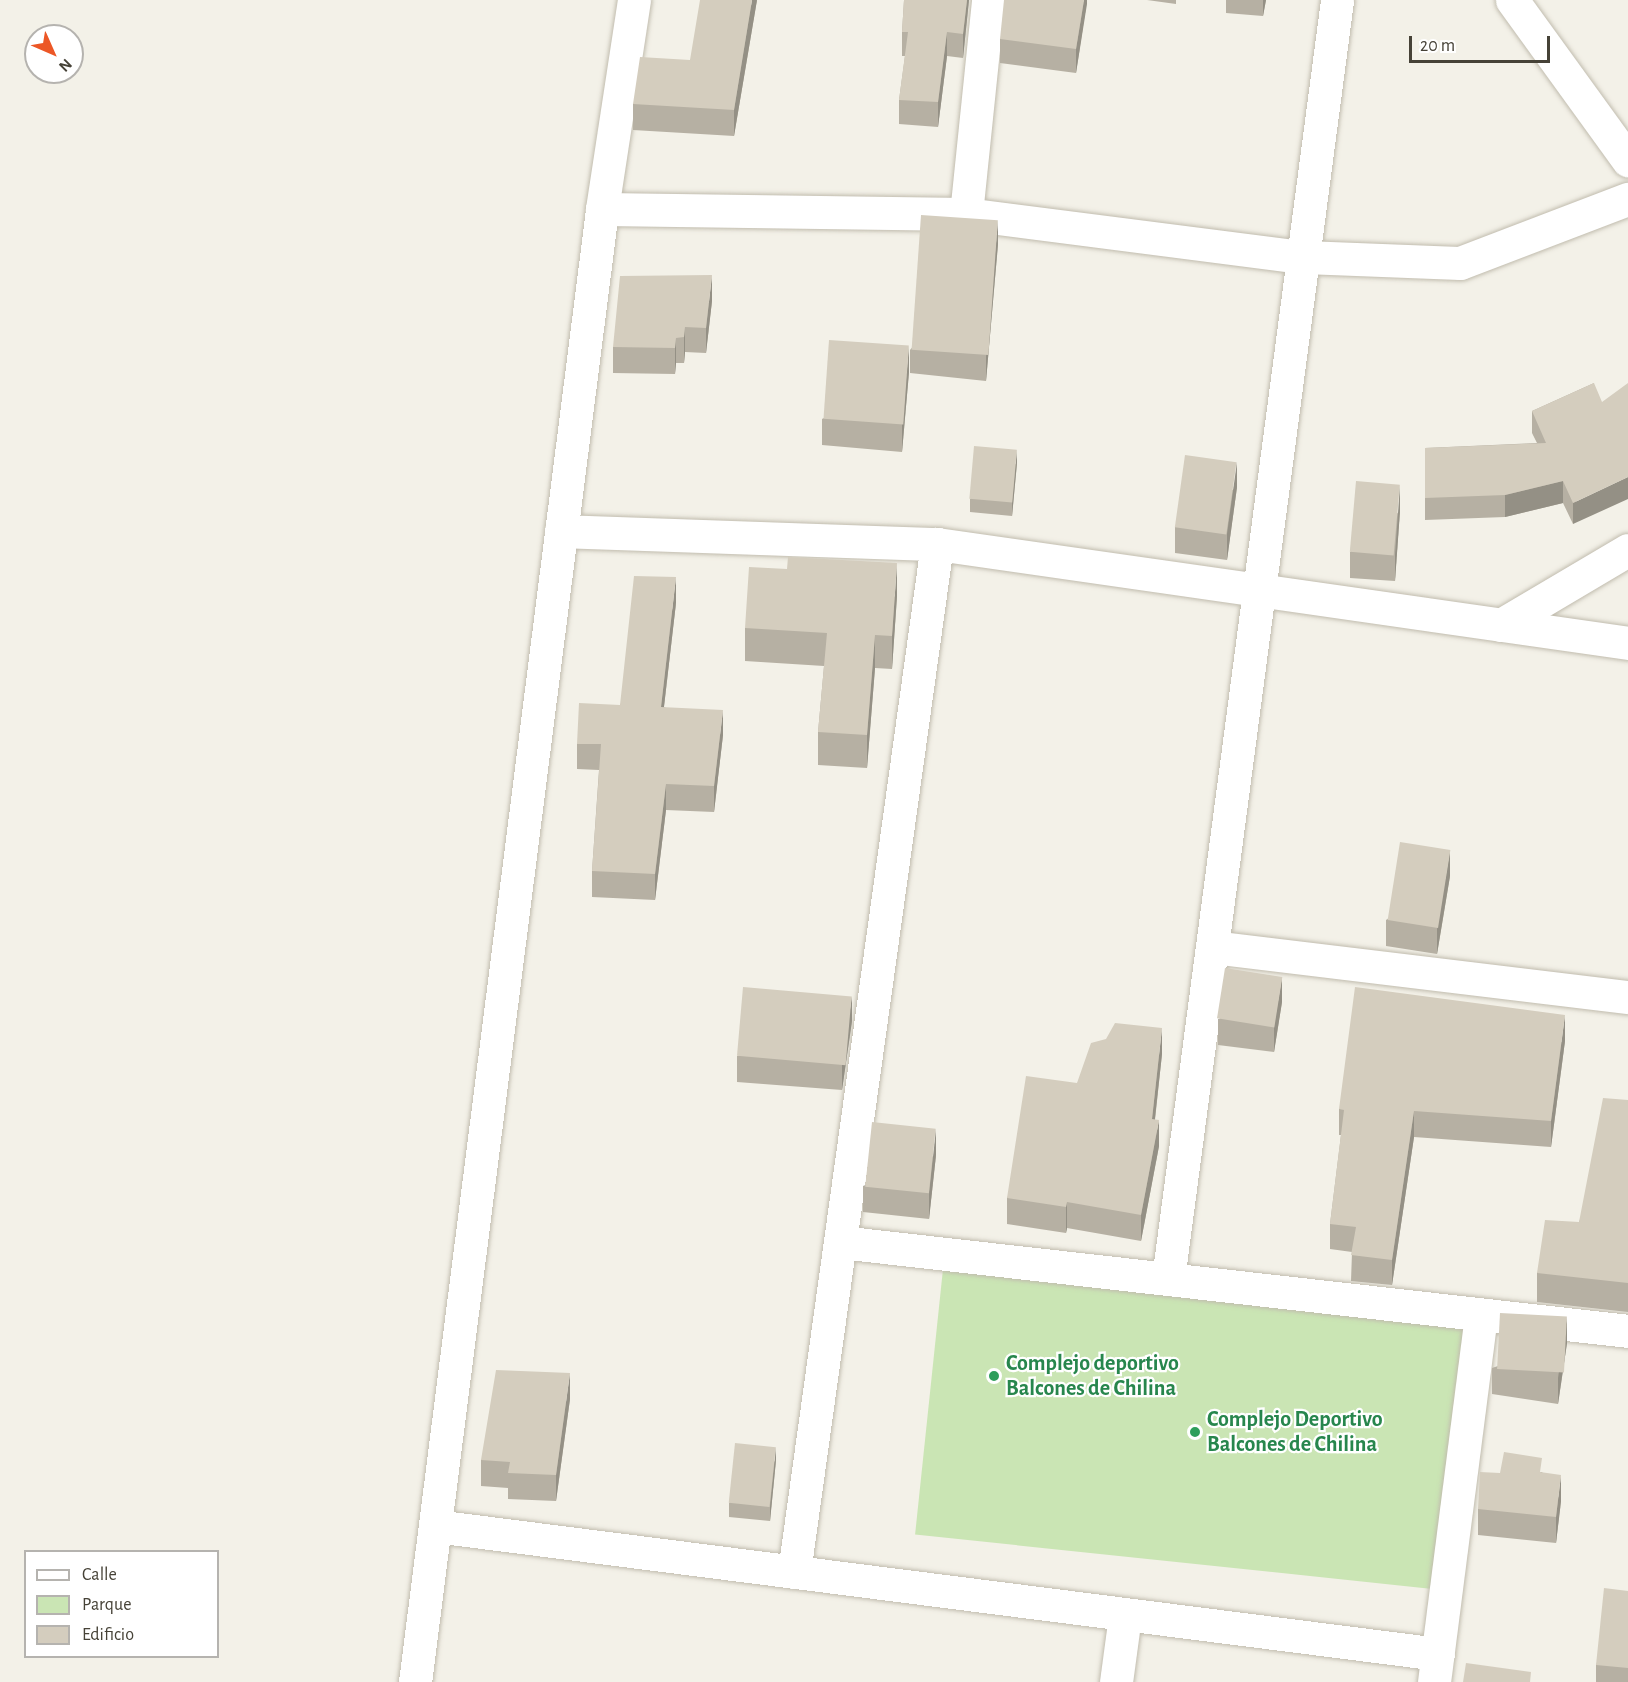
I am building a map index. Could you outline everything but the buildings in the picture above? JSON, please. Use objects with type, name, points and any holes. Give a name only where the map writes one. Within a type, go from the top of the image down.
[{"type":"street","points":[[415,1682],[602,209],[634,0]]},
{"type":"street","points":[[966,214],[988,0]]},
{"type":"street","points":[[1168,1279],[1337,0]]},
{"type":"street","points":[[1512,0],[1628,160]]},
{"type":"street","points":[[602,209],[966,214],[1304,257],[1460,263],[1628,199]]},
{"type":"street","points":[[561,531],[937,544],[1628,643]]},
{"type":"street","points":[[794,1572],[937,544]]},
{"type":"street","points":[[1501,625],[1628,550]]},
{"type":"street","points":[[1213,947],[1628,997]]},
{"type":"street","points":[[840,1242],[1628,1331]]},
{"type":"street","points":[[435,1526],[1125,1615],[1436,1668],[1481,1315]]},
{"type":"street","points":[[1116,1682],[1125,1615]]},
{"type":"green space","name":"Complejo Deportivo Balcones de Chilina","points":[[943,1269],[1479,1325],[1451,1591],[915,1535]]},
{"type":"place","name":"Complejo deportivo Balcones de Chilina","points":[[994,1376]]},
{"type":"place","name":"Complejo Deportivo Balcones de Chilina","points":[[1195,1432]]}]
